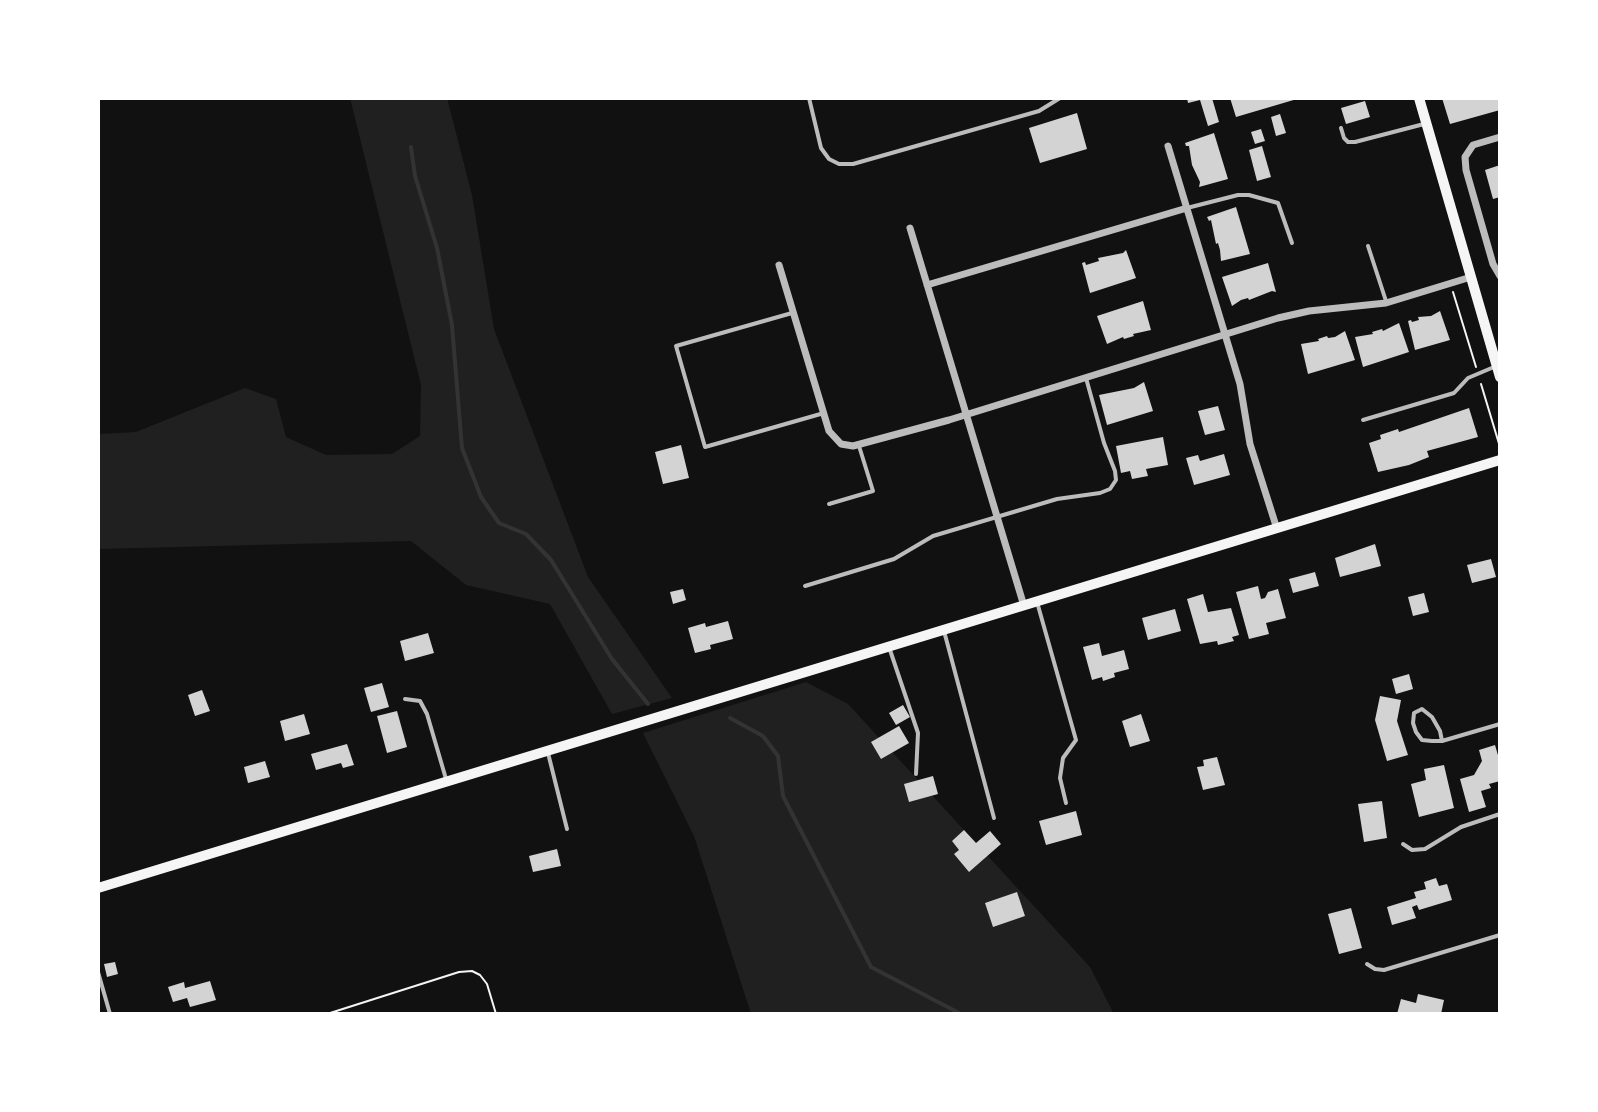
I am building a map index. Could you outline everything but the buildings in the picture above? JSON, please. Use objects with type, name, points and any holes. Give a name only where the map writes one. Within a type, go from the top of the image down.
[{"type":"main road","points":[[1419,98],[1499,369]]},
{"type":"main road","points":[[98,888],[1500,460]]},
{"type":"street","points":[[1500,137],[1473,145],[1465,157],[1493,264],[1500,276]]},
{"type":"street","points":[[1168,146],[1244,399],[1250,444],[1277,529]]},
{"type":"street","points":[[927,285],[1187,208]]},
{"type":"street","points":[[910,228],[1024,606]]},
{"type":"street","points":[[779,265],[832,437],[846,446],[859,446],[1293,314],[1386,303],[1471,277]]},
{"type":"lane","points":[[809,98],[821,148],[829,159],[839,164],[853,164],[1039,111],[1060,98]]},
{"type":"lane","points":[[1341,128],[1348,142],[1355,142],[1427,123]]},
{"type":"lane","points":[[1187,208],[1238,195],[1278,203],[1292,243]]},
{"type":"lane","points":[[1368,246],[1386,303]]},
{"type":"lane","points":[[793,312],[676,346],[705,447],[824,413]]},
{"type":"lane","points":[[1363,420],[1454,393],[1468,378],[1499,369]]},
{"type":"lane","points":[[805,586],[894,559],[922,541],[997,517],[1057,499],[1110,489],[1116,480],[1115,471],[1086,378]]},
{"type":"lane","points":[[829,504],[873,491],[859,446]]},
{"type":"lane","points":[[1037,602],[1076,740],[1063,758],[1060,778],[1066,803]]},
{"type":"lane","points":[[944,631],[994,818]]},
{"type":"lane","points":[[890,647],[918,733],[916,774]]},
{"type":"lane","points":[[405,699],[420,701],[427,714],[447,781]]},
{"type":"lane","points":[[1442,741],[1432,717],[1422,709],[1414,713],[1413,723],[1422,740],[1442,741],[1500,724]]},
{"type":"lane","points":[[548,751],[567,829]]},
{"type":"lane","points":[[1403,844],[1412,850],[1425,849],[1461,827],[1500,814]]},
{"type":"lane","points":[[1367,964],[1384,970],[1500,935]]},
{"type":"lane","points":[[98,972],[110,1014]]},
{"type":"path","points":[[327,1014],[459,972],[472,971],[487,984],[496,1014]]},
{"type":"shaded area","points":[[350,98],[447,98],[472,195],[494,329],[588,577],[672,698],[612,714],[550,604],[466,585],[411,541],[98,549],[98,434],[136,432],[245,388],[276,399],[286,437],[326,455],[392,454],[420,436],[421,385]]},
{"type":"shaded area","points":[[806,682],[848,704],[1090,967],[1114,1014],[751,1014],[694,836],[643,733]]},
{"type":"waterway","points":[[411,147],[415,176],[437,248],[452,325],[462,448],[481,497],[499,523],[526,534],[551,560],[612,659],[648,704]]},
{"type":"waterway","points":[[730,718],[763,736],[778,756],[783,796],[871,967],[961,1014]]}]
